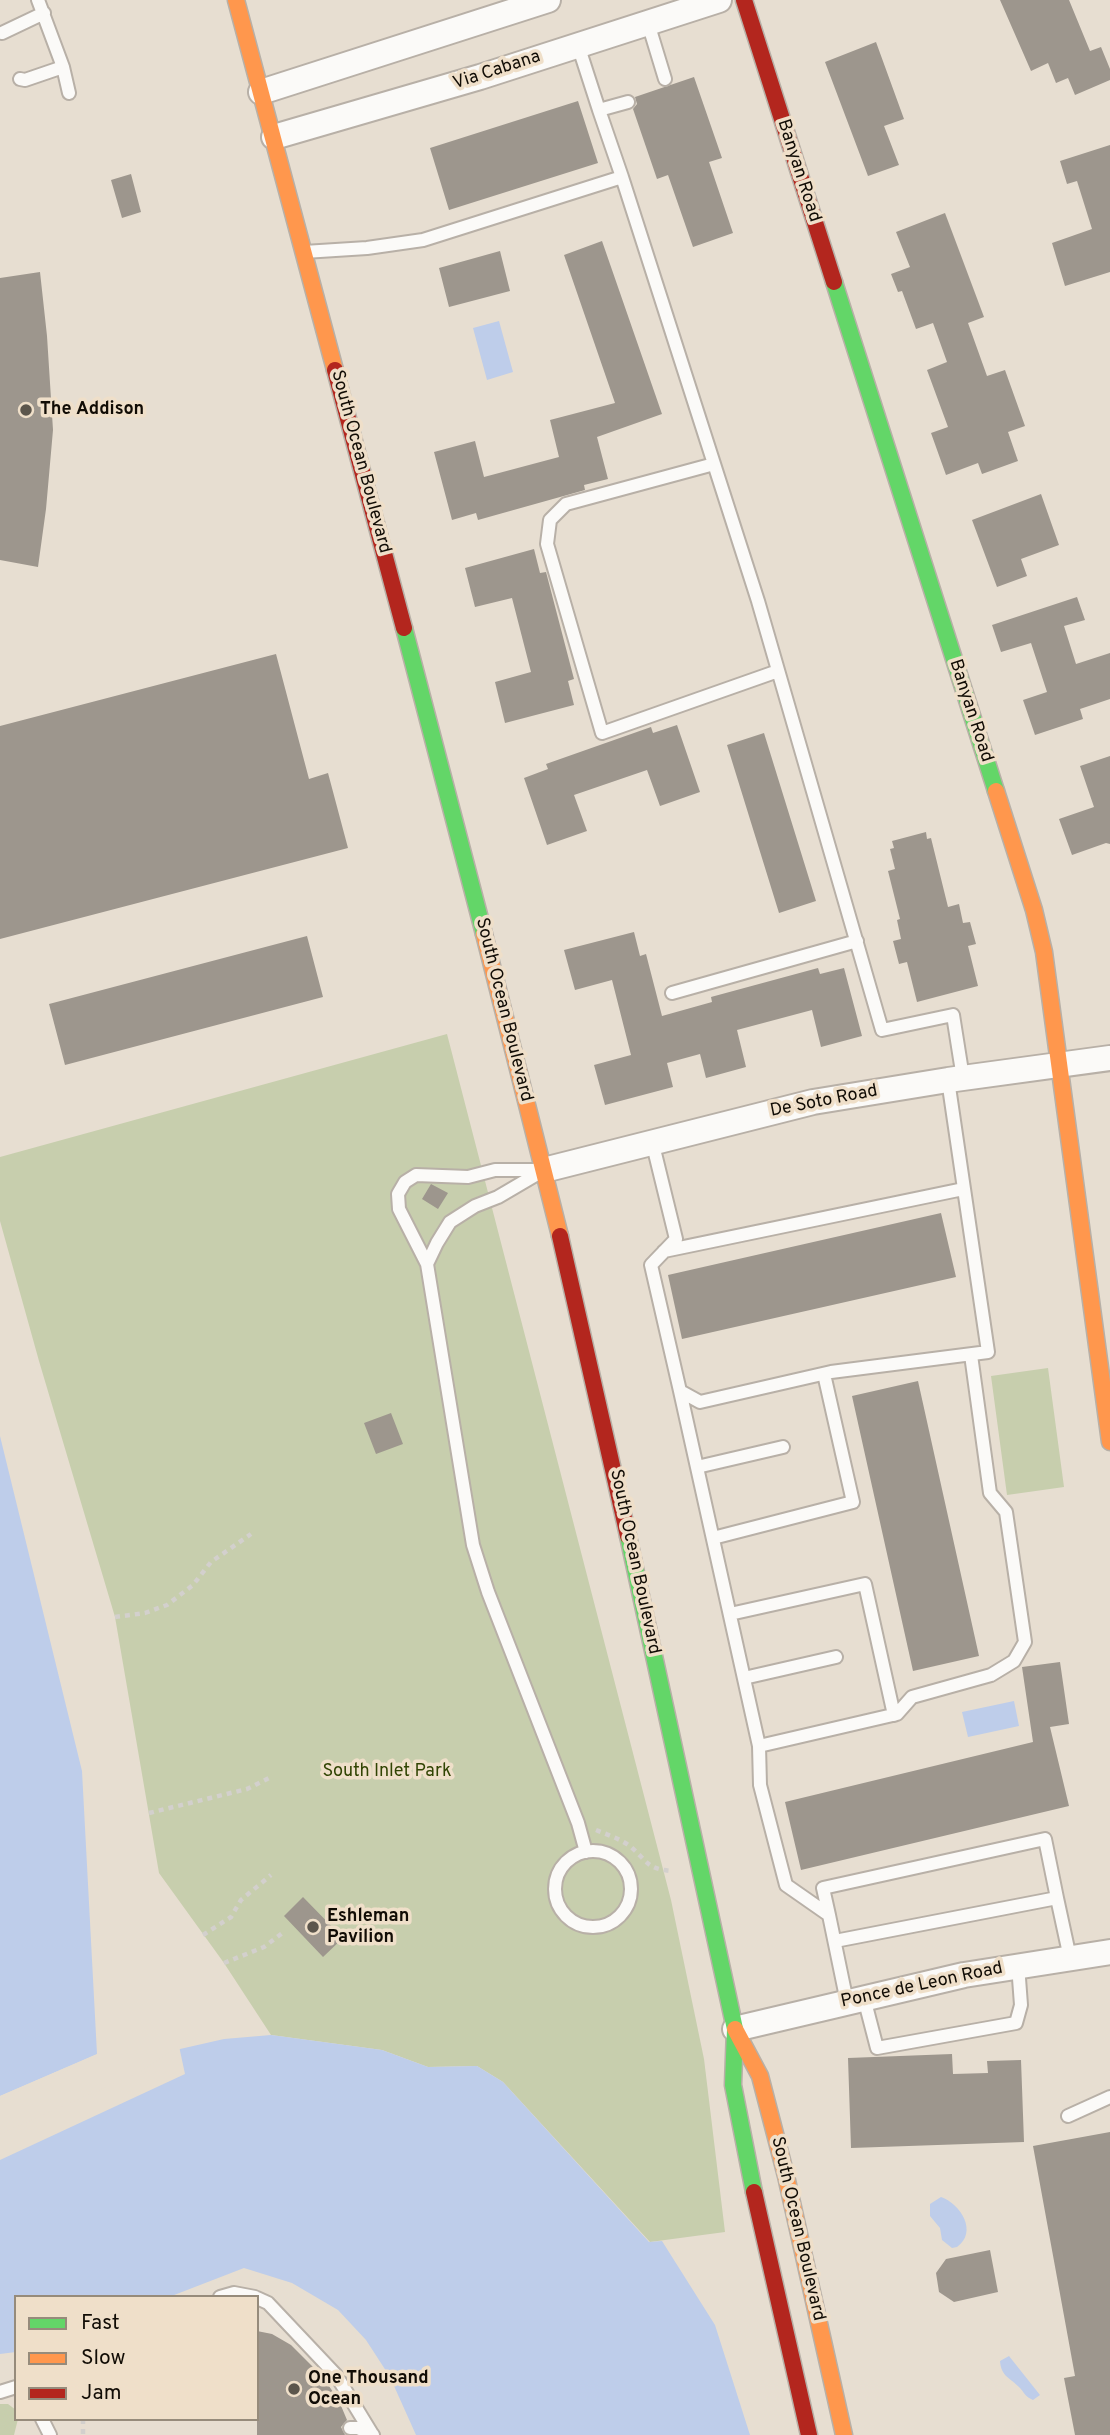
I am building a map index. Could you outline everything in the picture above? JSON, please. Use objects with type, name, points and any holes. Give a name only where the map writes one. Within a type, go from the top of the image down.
[{"type":"main road","name":"South Ocean Boulevard","points":[[236,0],[449,794],[544,1170],[601,1410],[735,2029],[733,2085],[742,2139],[809,2435]]},
{"type":"main road","name":"Banyan Road","points":[[744,0],[1034,910],[1044,952],[1110,1442]]},
{"type":"main road","name":"South Ocean Boulevard","points":[[735,2029],[760,2076],[786,2176],[844,2435]]},
{"type":"street","points":[[261,92],[548,0]]},
{"type":"street","name":"Via Cabana","points":[[274,137],[480,77],[719,0]]},
{"type":"street","name":"De Soto Road","points":[[544,1170],[813,1102],[1110,1058]]},
{"type":"street","name":"Ponce de Leon Road","points":[[735,2029],[1018,1965],[1110,1952]]},
{"type":"lane","points":[[38,0],[69,93]]},
{"type":"lane","points":[[2,33],[44,13]]},
{"type":"lane","points":[[648,23],[665,79]]},
{"type":"lane","points":[[578,45],[778,671],[882,1030],[953,1015],[963,1189],[988,1352],[824,1374],[700,1402],[680,1391]]},
{"type":"lane","points":[[20,79],[62,67]]},
{"type":"lane","points":[[599,110],[628,102]]},
{"type":"lane","points":[[304,252],[367,248],[423,240],[622,177]]},
{"type":"lane","points":[[714,464],[566,505],[550,520],[548,544],[602,733],[778,671]]},
{"type":"lane","points":[[672,993],[857,941]]},
{"type":"lane","points":[[652,1141],[676,1239],[651,1265],[759,1746],[760,1785],[786,1885],[829,1915]]},
{"type":"lane","points":[[544,1170],[495,1170],[468,1177],[450,1178],[416,1175],[405,1182],[398,1194],[399,1209],[427,1264],[473,1545],[488,1592],[578,1823],[586,1852]]},
{"type":"lane","points":[[427,1264],[450,1222],[544,1170]]},
{"type":"lane","points":[[664,1251],[963,1189]]},
{"type":"lane","points":[[759,1746],[894,1715],[912,1697],[991,1675],[1014,1661],[1025,1642],[1006,1512],[990,1493],[971,1355]]},
{"type":"lane","points":[[713,1538],[853,1502],[824,1374]]},
{"type":"lane","points":[[697,1467],[783,1447]]},
{"type":"lane","points":[[730,1614],[865,1584],[894,1715]]},
{"type":"lane","points":[[744,1678],[836,1657]]},
{"type":"lane","points":[[1018,1965],[1021,2006],[1016,2023],[877,2048],[835,1941],[823,1888],[1045,1839],[1070,1958]]},
{"type":"lane","points":[[586,1852],[602,1852],[614,1857],[623,1865],[631,1889],[628,1905],[620,1917],[606,1925],[591,1928],[575,1923],[563,1913],[556,1900],[555,1884],[560,1869],[571,1858],[586,1852]]},
{"type":"lane","points":[[835,1941],[1057,1898]]},
{"type":"lane","points":[[1068,2116],[1110,2097]]},
{"type":"lane","points":[[227,2295],[245,2295]]},
{"type":"lane","points":[[259,2298],[268,2303],[336,2375],[373,2435]]},
{"type":"lane","points":[[350,2428],[358,2428],[373,2435]]},
{"type":"path","points":[[115,1617],[145,1613],[167,1605],[193,1585],[211,1562],[251,1534]]},
{"type":"path","points":[[149,1813],[247,1789],[269,1778]]},
{"type":"path","points":[[578,1823],[622,1841],[649,1866],[658,1870],[701,1873]]},
{"type":"path","points":[[204,1935],[231,1917],[241,1900],[271,1875]]},
{"type":"path","points":[[224,1963],[264,1947],[285,1931]]},
{"type":"green space","name":"South Inlet Park","points":[[447,1034],[671,1900],[704,2059],[725,2232],[650,2242],[503,2082],[477,2066],[428,2067],[382,2050],[271,2035],[224,1963],[159,1873],[115,1617],[0,1221],[0,1157]]},
{"type":"green space","points":[[1048,1368],[1064,1487],[1007,1495],[991,1376]]},
{"type":"green space","points":[[0,2404],[8,2404],[14,2408],[14,2421],[18,2421],[14,2435],[0,2435]]},
{"type":"water","points":[[499,321],[513,372],[487,380],[473,328]]},
{"type":"water","points":[[0,1436],[82,1771],[97,2054],[0,2096]]},
{"type":"water","points":[[1014,1701],[1019,1726],[968,1737],[962,1712]]},
{"type":"water","points":[[271,2035],[382,2050],[428,2067],[477,2066],[503,2082],[649,2242],[662,2241],[715,2325],[750,2435],[416,2435],[390,2377],[366,2340],[338,2310],[292,2283],[244,2268],[174,2295],[14,2295],[14,2352],[0,2354],[0,2137],[141,2075],[180,2049],[224,2039]]},
{"type":"water","points":[[941,2197],[955,2206],[964,2219],[966,2234],[957,2247],[952,2248],[942,2240],[940,2228],[930,2216],[930,2204]]},
{"type":"water","points":[[1009,2356],[1040,2395],[1033,2400],[1002,2371],[1000,2361]]},
{"type":"pier","points":[[179,2046],[185,2074],[0,2160],[0,2134],[140,2072]]},
{"type":"pier","points":[[100,2053],[98,2057],[0,2099],[0,2096]]},
{"type":"building","points":[[1000,0],[1069,0],[1090,51],[1101,47],[1110,69],[1110,80],[1075,95],[1068,78],[1056,83],[1048,63],[1031,71]]},
{"type":"building","points":[[876,42],[904,119],[884,126],[899,165],[868,176],[825,62]]},
{"type":"building","points":[[694,77],[722,158],[709,162],[733,233],[693,247],[668,175],[657,179],[633,109],[637,104],[635,97]]},
{"type":"building","points":[[578,101],[598,163],[449,210],[430,148]]},
{"type":"building","points":[[1110,145],[1110,272],[1065,286],[1052,243],[1092,229],[1077,181],[1067,184],[1060,161]]},
{"type":"building","points":[[131,174],[141,212],[122,218],[111,180]]},
{"type":"building","points":[[945,213],[984,317],[968,323],[987,376],[1005,370],[1025,426],[1008,432],[1018,461],[982,474],[978,463],[946,475],[931,433],[948,427],[927,370],[947,362],[933,323],[916,329],[902,291],[898,292],[891,274],[910,267],[896,232]]},
{"type":"building","points":[[602,241],[662,414],[597,437],[608,479],[584,485],[585,490],[478,520],[476,513],[452,520],[434,452],[475,441],[484,477],[559,457],[550,420],[615,403],[564,255]]},
{"type":"building","points":[[500,251],[510,291],[449,307],[439,268]]},
{"type":"building","name":"The Addison","points":[[40,272],[53,430],[38,567],[0,560],[0,278]]},
{"type":"building","points":[[1041,494],[1059,545],[1021,559],[1027,576],[997,587],[972,520]]},
{"type":"building","points":[[534,549],[540,573],[546,572],[574,679],[568,681],[574,705],[505,723],[495,682],[531,672],[512,598],[475,607],[465,568]]},
{"type":"building","points":[[1077,597],[1085,620],[1064,626],[1076,664],[1110,653],[1110,699],[1080,709],[1083,719],[1035,735],[1023,700],[1047,692],[1031,643],[1001,652],[992,625]]},
{"type":"building","points":[[276,654],[309,779],[328,773],[348,848],[0,939],[0,726]]},
{"type":"building","points":[[677,725],[700,792],[660,806],[647,770],[574,795],[587,831],[547,845],[524,778],[548,769],[546,764],[651,727],[653,733]]},
{"type":"building","points":[[764,733],[816,901],[779,913],[727,745]]},
{"type":"building","points":[[1110,756],[1110,844],[1072,855],[1059,819],[1094,807],[1080,766]]},
{"type":"building","points":[[926,832],[927,839],[931,838],[948,907],[959,904],[963,923],[970,922],[976,944],[968,946],[978,986],[917,1002],[907,962],[899,964],[893,941],[901,939],[897,920],[900,919],[888,871],[895,869],[890,849],[894,848],[892,841]]},
{"type":"building","points":[[634,932],[640,956],[646,954],[662,1016],[712,1002],[711,997],[818,968],[820,974],[844,968],[862,1036],[821,1047],[812,1010],[737,1030],[746,1067],[706,1078],[700,1054],[667,1063],[673,1087],[605,1105],[594,1065],[631,1055],[612,980],[575,990],[564,950]]},
{"type":"building","points":[[307,936],[323,997],[65,1065],[49,1004]]},
{"type":"building","points":[[431,1184],[448,1193],[438,1209],[422,1199]]},
{"type":"building","points":[[941,1213],[956,1277],[682,1339],[668,1275]]},
{"type":"building","points":[[918,1381],[979,1656],[913,1671],[852,1396]]},
{"type":"building","points":[[391,1413],[403,1444],[376,1454],[364,1423]]},
{"type":"building","points":[[1060,1662],[1069,1724],[1050,1727],[1069,1806],[801,1870],[785,1802],[1033,1742],[1022,1667]]},
{"type":"building","name":"Eshleman Pavilion","points":[[303,1897],[343,1938],[323,1957],[284,1916]]},
{"type":"building","points":[[952,2054],[953,2074],[988,2073],[987,2061],[1021,2060],[1024,2142],[851,2148],[848,2058]]},
{"type":"building","points":[[1110,2132],[1110,2435],[1075,2435],[1064,2378],[1075,2376],[1033,2146]]},
{"type":"building","points":[[990,2250],[998,2292],[954,2302],[939,2292],[936,2273],[946,2259]]},
{"type":"building","name":"One Thousand Ocean","points":[[259,2331],[272,2334],[291,2345],[323,2377],[339,2401],[347,2420],[341,2427],[345,2435],[257,2435]]},
{"type":"traffic: fast","points":[[834,282],[996,791]]},
{"type":"traffic: fast","points":[[404,628],[484,934]]},
{"type":"traffic: fast","points":[[628,1536],[735,2029],[733,2085],[754,2192]]},
{"type":"traffic: slow","points":[[236,0],[335,370]]},
{"type":"traffic: slow","points":[[996,791],[1034,910],[1044,952],[1110,1442]]},
{"type":"traffic: slow","points":[[484,934],[560,1236]]},
{"type":"traffic: slow","points":[[735,2029],[760,2076],[786,2176],[844,2435]]},
{"type":"traffic: jam","points":[[744,0],[834,282]]},
{"type":"traffic: jam","points":[[335,370],[404,628]]},
{"type":"traffic: jam","points":[[560,1236],[628,1536]]},
{"type":"traffic: jam","points":[[754,2192],[809,2435]]},
{"type":"place","name":"The Addison","points":[[26,410]]},
{"type":"place","name":"Eshleman Pavilion","points":[[313,1927]]},
{"type":"place","name":"One Thousand Ocean","points":[[294,2389]]}]
